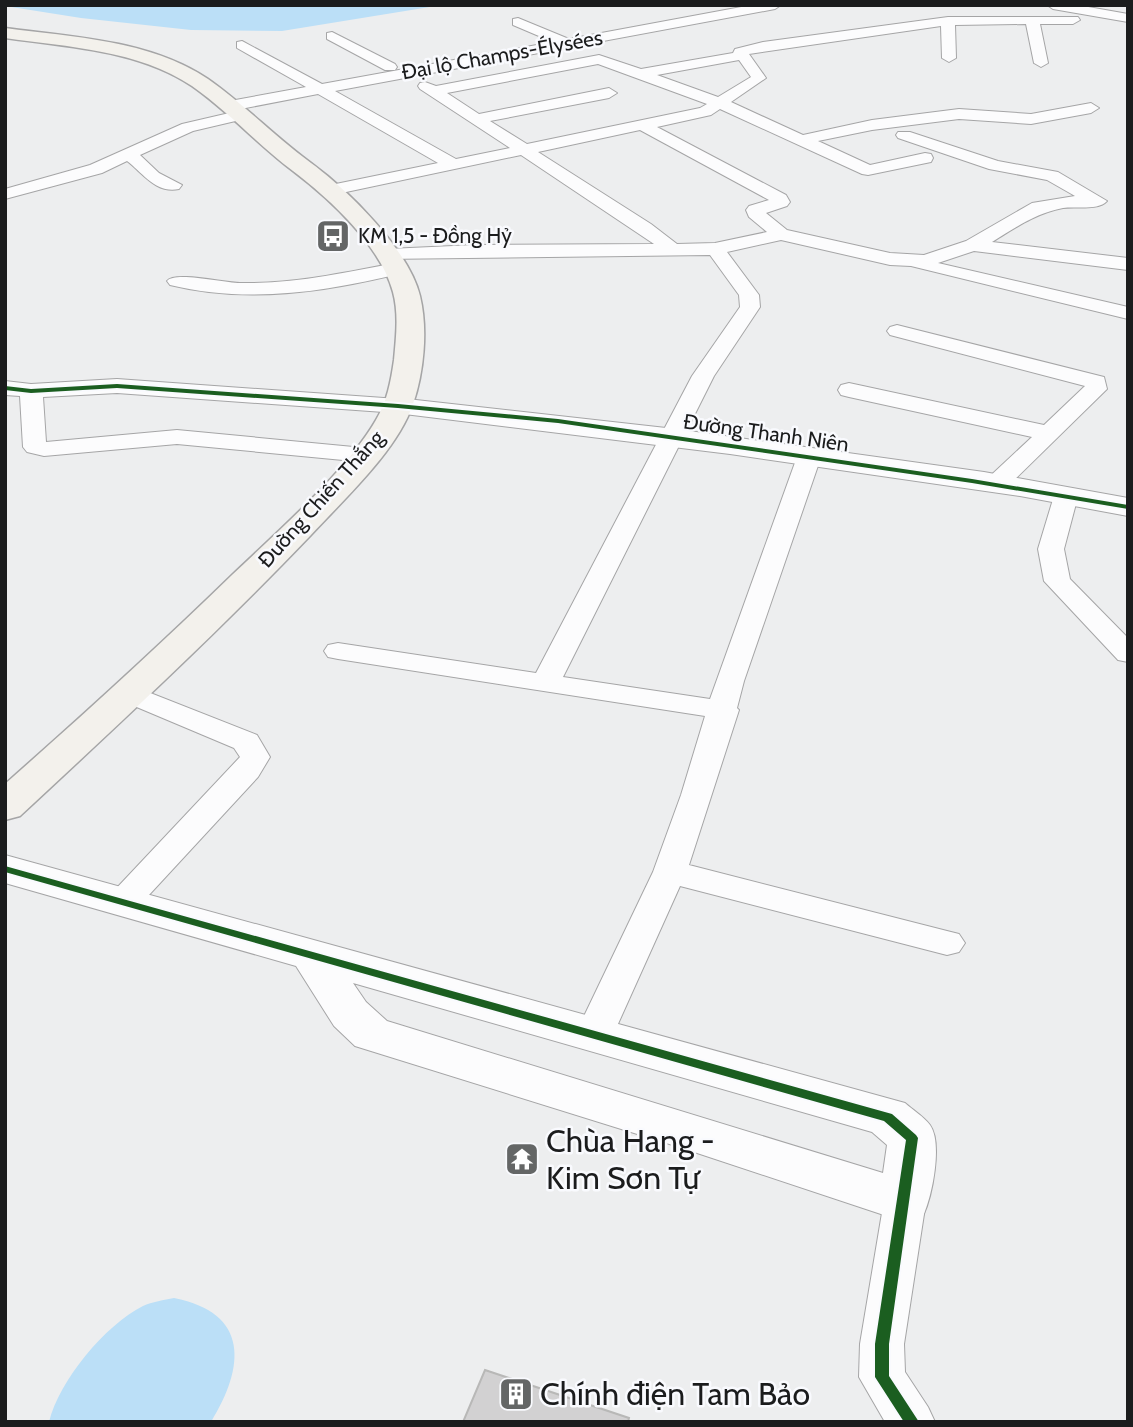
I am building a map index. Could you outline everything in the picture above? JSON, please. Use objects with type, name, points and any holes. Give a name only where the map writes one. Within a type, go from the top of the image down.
[{"type":"main road","name":"Đường Chiến Thắng","points":[[5,33],[92,47],[162,64],[184,73],[332,190],[391,262],[407,293],[409,323],[407,365],[398,406],[364,455],[319,508],[211,618],[5,807]]},
{"type":"street","name":"Đại lộ Champs-Élysées","points":[[5,194],[52,183],[130,155],[166,135],[229,107],[314,86],[561,41],[738,5]]},
{"type":"street","name":"Đại lộ Champs-Élysées","points":[[709,10],[775,5]]},
{"type":"street","points":[[1053,5],[1128,18]]},
{"type":"street","points":[[1089,5],[1128,12]]},
{"type":"street","points":[[709,10],[783,43]]},
{"type":"street","points":[[1032,20],[1041,63]]},
{"type":"street","points":[[332,190],[705,112],[759,78],[740,52],[783,43],[948,21],[1032,20],[1074,23]]},
{"type":"street","points":[[948,21],[949,58]]},
{"type":"street","points":[[519,22],[586,52]]},
{"type":"street","points":[[332,36],[435,91],[645,228],[673,250]]},
{"type":"street","points":[[242,45],[454,165]]},
{"type":"street","points":[[639,74],[743,55]]},
{"type":"street","points":[[435,91],[599,59],[717,102],[805,139],[868,170],[925,158]]},
{"type":"street","points":[[478,119],[609,93]]},
{"type":"street","points":[[805,139],[872,125],[969,113],[1031,119],[1091,108]]},
{"type":"street","points":[[642,125],[780,199],[781,202],[755,210],[755,213],[781,234]]},
{"type":"street","points":[[872,125],[995,165],[1052,176],[1098,201],[1038,206],[973,245],[937,258],[912,262]]},
{"type":"street","points":[[130,155],[144,166],[151,178],[173,185]]},
{"type":"street","points":[[177,281],[212,290],[265,291],[299,287],[391,262],[475,251],[715,249],[781,234],[1128,313]]},
{"type":"street","points":[[973,245],[1128,264]]},
{"type":"street","points":[[545,684],[670,436],[703,376],[750,307],[749,295],[715,249]]},
{"type":"street","points":[[897,331],[1096,382],[1096,389],[996,484]]},
{"type":"street","points":[[5,388],[32,391],[117,386],[398,406]]},
{"type":"street","points":[[849,390],[1047,433]]},
{"type":"street","points":[[32,391],[35,447],[44,449],[177,437],[364,455]]},
{"type":"street","name":"Đường Thanh Niên","points":[[398,406],[558,421],[670,436],[996,484],[1128,507]]},
{"type":"street","points":[[594,1035],[670,872],[724,710],[730,681],[809,457]]},
{"type":"street","points":[[1066,496],[1051,549],[1056,581],[1128,654]]},
{"type":"street","points":[[338,651],[724,710]]},
{"type":"street","points":[[124,901],[247,770],[255,757],[246,742],[130,694]]},
{"type":"street","points":[[5,869],[888,1117],[912,1138],[883,1344],[882,1377],[912,1422]]},
{"type":"street","points":[[670,872],[947,943]]},
{"type":"street","points":[[311,955],[350,1014],[371,1034],[905,1200]]},
{"type":"water","points":[[442,5],[282,31],[191,30],[81,18],[5,6]]},
{"type":"water","points":[[174,1298],[199,1305],[217,1316],[228,1329],[234,1345],[230,1382],[211,1422],[49,1422],[54,1406],[73,1372],[99,1340],[143,1306]]},
{"type":"building","name":"Chính điện Tam Bảo","points":[[485,1370],[629,1418],[628,1422],[463,1422]]},
{"type":"cycle path","points":[[5,388],[31,391],[117,386],[398,406],[558,421],[972,481],[1128,507]]},
{"type":"cycle path","points":[[5,869],[888,1117],[912,1138],[882,1344],[882,1377],[912,1422]]},
{"type":"place","name":"KM 1,5 - Đồng Hỷ","points":[[333,236]]},
{"type":"place","name":"Chùa Hang - Kim Sơn Tự","points":[[522,1159]]},
{"type":"place","name":"Chính điện Tam Bảo","points":[[516,1394]]}]
